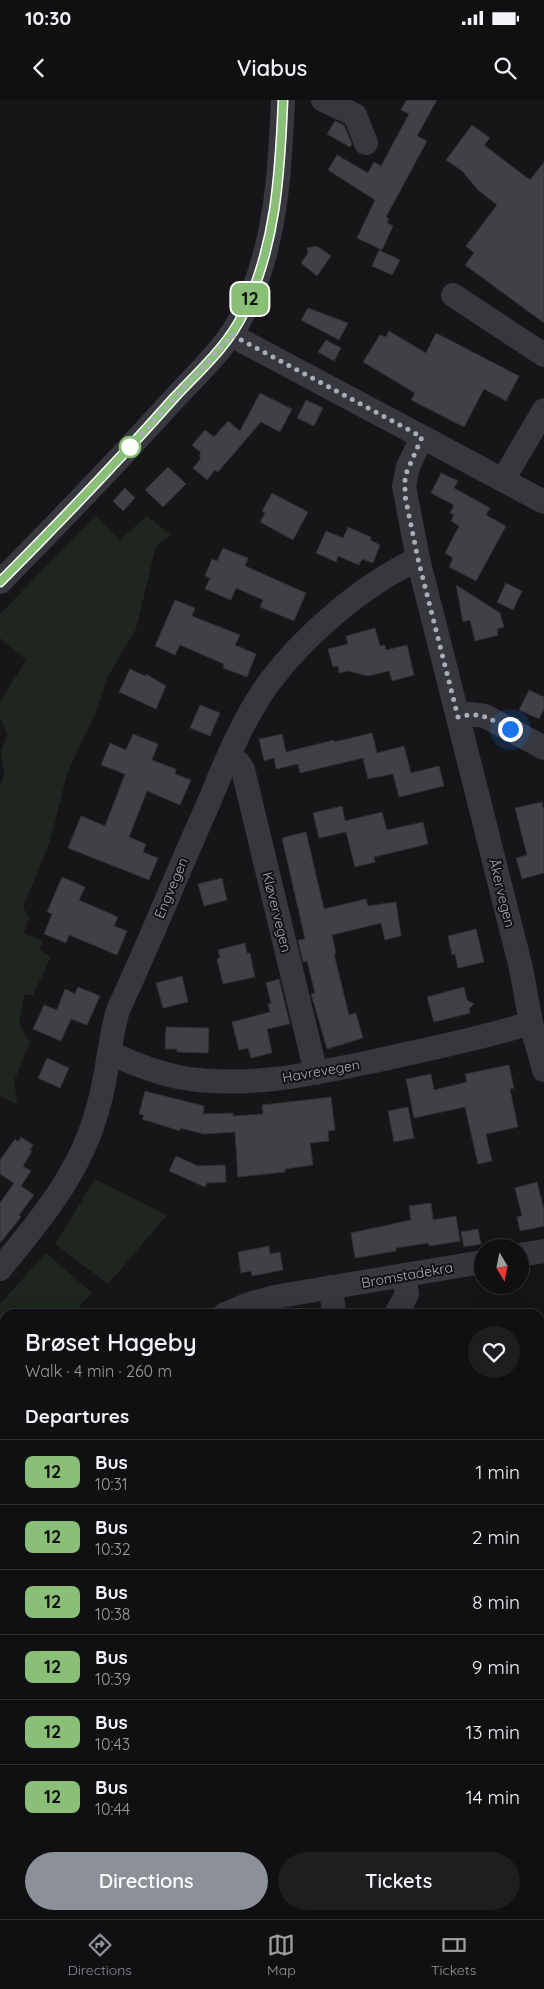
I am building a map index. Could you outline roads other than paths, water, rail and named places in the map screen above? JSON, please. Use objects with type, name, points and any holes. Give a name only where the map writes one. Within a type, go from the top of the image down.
[{"type":"street","points":[[0,582],[95,486],[232,335],[255,288],[272,228],[277,196],[283,100]]},
{"type":"street","points":[[323,100],[355,115],[366,142]]},
{"type":"street","points":[[453,295],[544,355]]},
{"type":"street","points":[[232,335],[544,502]]},
{"type":"street","points":[[503,480],[544,410]]},
{"type":"street","name":"Åkervegen","points":[[422,437],[408,467],[404,486],[418,559],[521,968],[531,1023],[544,1070]]},
{"type":"street","name":"Engvegen","points":[[0,1269],[44,1215],[75,1168],[85,1148],[99,1105],[118,1010],[229,755],[258,700],[280,668],[303,644],[374,583],[396,569],[418,559]]},
{"type":"street","points":[[458,717],[469,714],[485,716],[533,734],[544,748]]},
{"type":"street","name":"Kløvervegen","points":[[229,755],[239,763],[243,770],[316,1073]]},
{"type":"street","name":"Havrevegen","points":[[110,1053],[152,1070],[178,1077],[212,1081],[255,1081],[316,1073],[461,1042],[531,1023]]},
{"type":"street","points":[[529,1254],[544,1251]]},
{"type":"street","name":"Bromstadekra","points":[[238,1309],[274,1297],[474,1263]]},
{"type":"street","points":[[399,1309],[407,1294],[404,1275]]},
{"type":"street","points":[[331,1287],[333,1309]]}]
